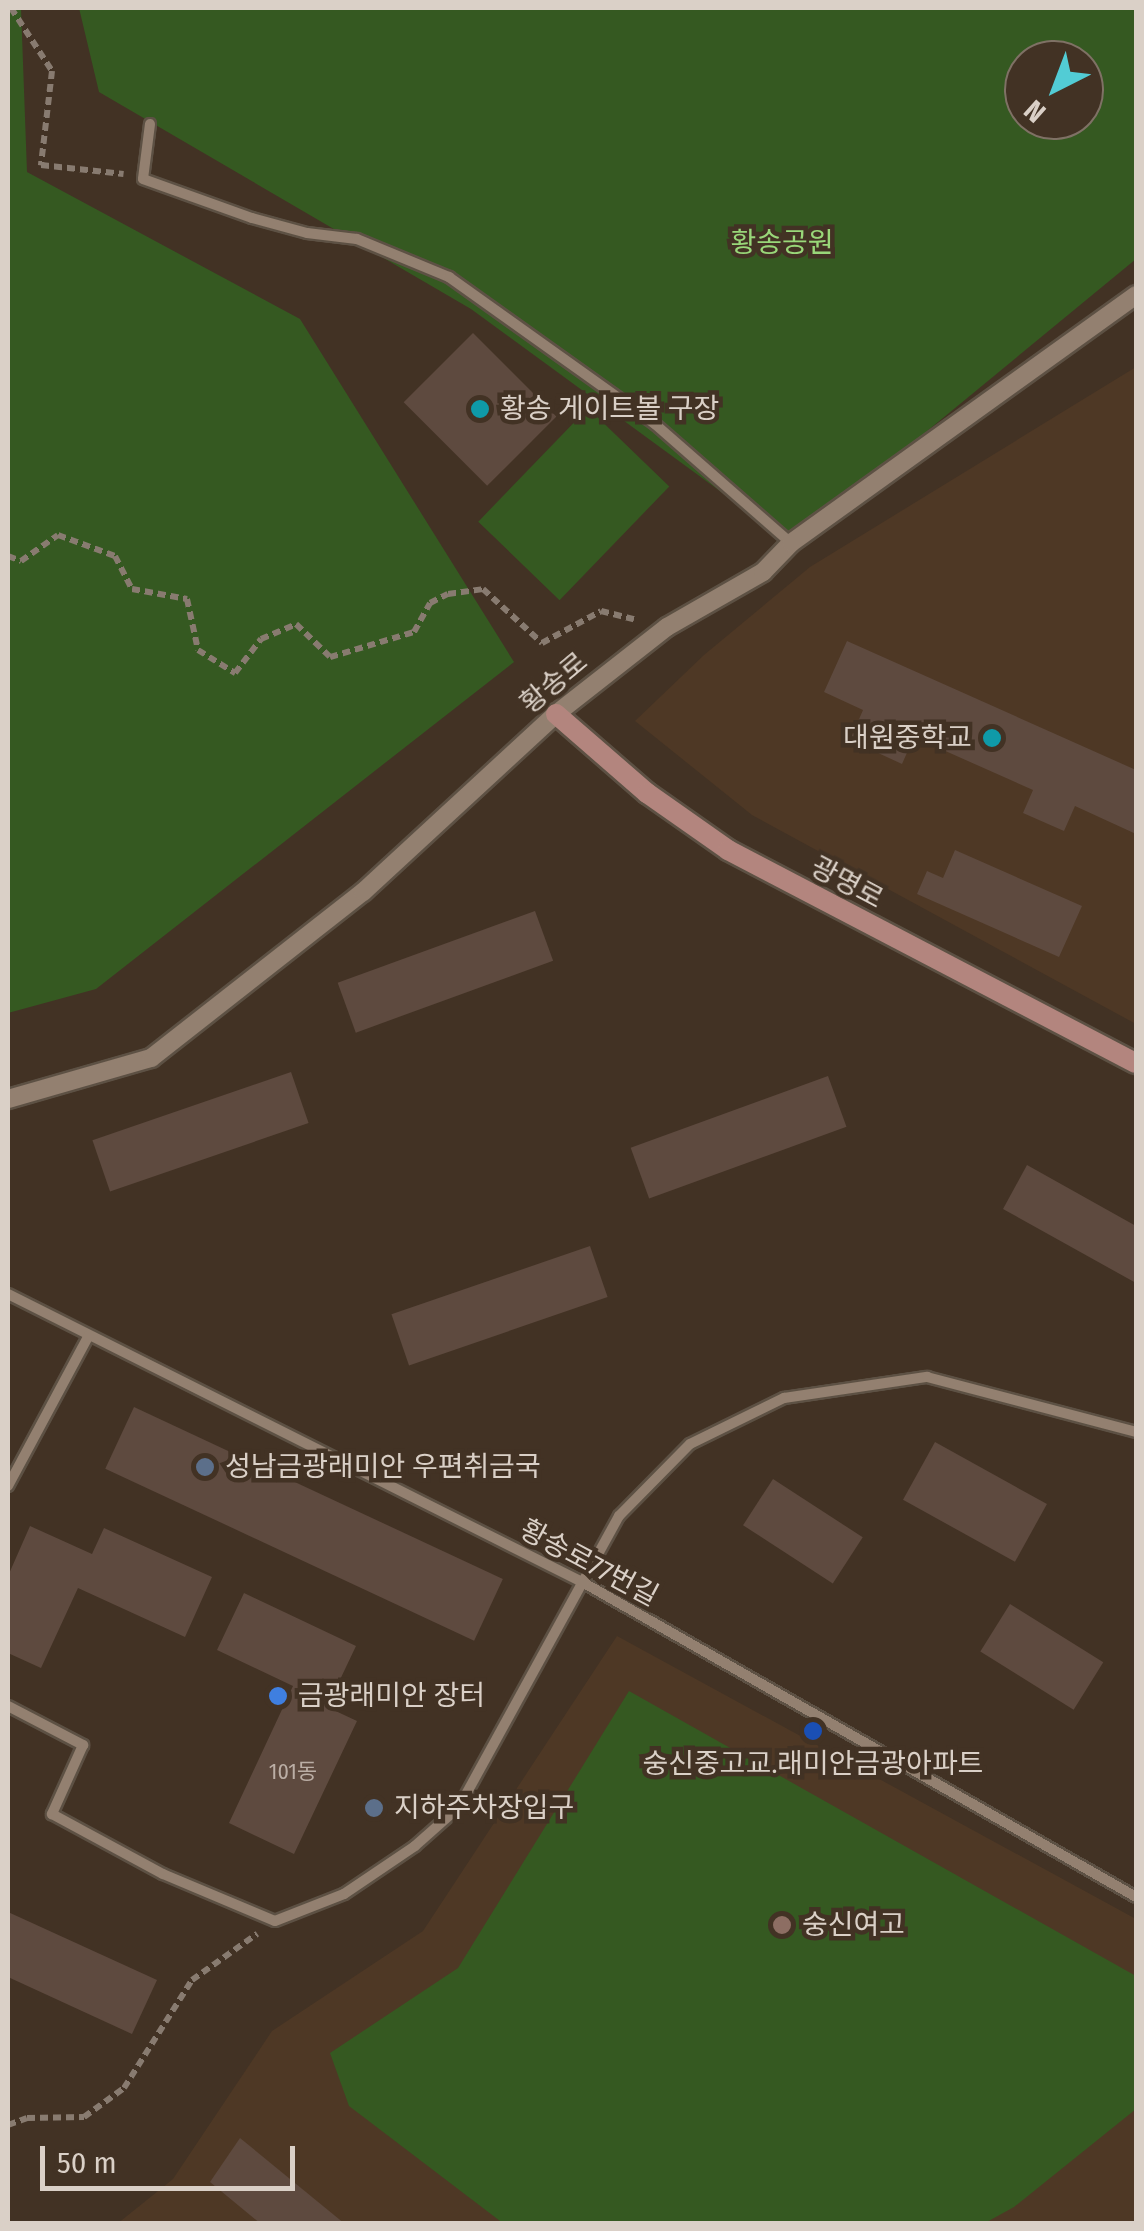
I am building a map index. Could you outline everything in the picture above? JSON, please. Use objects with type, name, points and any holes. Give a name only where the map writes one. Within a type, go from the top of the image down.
[{"type":"main road","name":"광명로","points":[[556,714],[647,792],[728,850],[1136,1064]]},
{"type":"street","points":[[150,124],[144,179],[270,223],[356,239],[449,278],[656,424],[791,543]]},
{"type":"street","name":"황송로","points":[[8,1099],[151,1058],[363,892],[556,714],[667,627],[763,572],[791,543],[1136,294]]},
{"type":"street","name":"황송로77번길","points":[[8,1294],[584,1583],[1136,1897]]},
{"type":"street","points":[[8,1486],[89,1334]]},
{"type":"street","points":[[8,1706],[84,1745],[52,1814],[163,1874],[275,1921],[344,1894],[416,1846],[459,1807],[618,1516],[690,1444],[784,1398],[926,1377],[1136,1432]]},
{"type":"path","points":[[12,8],[52,71],[42,166],[107,169],[144,179]]},
{"type":"path","points":[[8,556],[20,561],[58,535],[115,556],[132,588],[187,599],[198,650],[236,673],[260,638],[296,624],[330,656],[414,632],[430,603],[448,594],[483,589],[542,643],[601,612],[667,627]]},
{"type":"path","points":[[8,2125],[28,2118],[84,2117],[124,2088],[192,1980],[275,1921]]},
{"type":"shaded area","name":"대원중학교","points":[[1136,367],[1136,1024],[752,815],[635,721],[704,655],[810,567]]},
{"type":"shaded area","name":"숭신여고","points":[[617,1636],[1136,1919],[1136,2223],[117,2224],[173,2179],[272,2031],[423,1931]]},
{"type":"green space","points":[[8,8],[21,8],[27,172],[300,319],[514,662],[96,989],[8,1013]]},
{"type":"green space","name":"황송공원","points":[[79,8],[1136,8],[1136,259],[791,543],[471,309],[99,92]]},
{"type":"green space","points":[[588,408],[669,486],[560,600],[478,522]]},
{"type":"green space","name":"숭신여고","points":[[629,1691],[1136,1976],[1136,2109],[1014,2207],[985,2223],[504,2224],[349,2106],[330,2053],[458,1968]]},
{"type":"building","name":"황송 게이트볼 구장","points":[[473,333],[556,416],[487,486],[404,402]]},
{"type":"building","name":"대원중학교","points":[[847,641],[1136,770],[1136,834],[1075,806],[1064,831],[1023,813],[1033,790],[914,737],[902,764],[850,740],[863,710],[824,692]]},
{"type":"building","points":[[955,850],[1082,906],[1059,957],[917,894],[927,871],[943,878]]},
{"type":"building","points":[[535,911],[553,961],[356,1033],[338,983]]},
{"type":"building","points":[[291,1072],[309,1123],[110,1191],[92,1140]]},
{"type":"building","points":[[828,1076],[846,1127],[649,1199],[631,1148]]},
{"type":"building","points":[[1027,1165],[1136,1226],[1136,1283],[1003,1209]]},
{"type":"building","points":[[590,1246],[608,1297],[409,1365],[391,1314]]},
{"type":"building","points":[[134,1407],[503,1579],[474,1641],[105,1469]]},
{"type":"building","points":[[935,1442],[1047,1504],[1015,1562],[903,1500]]},
{"type":"building","points":[[773,1479],[863,1537],[833,1583],[743,1525]]},
{"type":"building","points":[[30,1526],[92,1554],[104,1528],[212,1577],[185,1637],[78,1588],[41,1668],[8,1653],[8,1576]]},
{"type":"building","points":[[244,1593],[356,1646],[327,1707],[357,1721],[294,1854],[229,1823],[293,1686],[217,1650]]},
{"type":"building","points":[[1010,1604],[1103,1662],[1074,1710],[980,1651]]},
{"type":"building","points":[[8,1912],[157,1980],[132,2034],[8,1977]]},
{"type":"building","points":[[240,2138],[345,2224],[261,2224],[210,2182]]},
{"type":"place","name":"황송 게이트볼 구장","points":[[480,409]]},
{"type":"place","name":"대원중학교","points":[[992,738]]},
{"type":"place","name":"성남금광래미안 우편취금국","points":[[205,1467]]},
{"type":"place","name":"금광래미안 장터","points":[[278,1696]]},
{"type":"place","name":"숭신중고교.래미안금광아파트","points":[[813,1731]]},
{"type":"place","name":"지하주차장입구","points":[[374,1808]]},
{"type":"place","name":"숭신여고","points":[[782,1925]]}]
